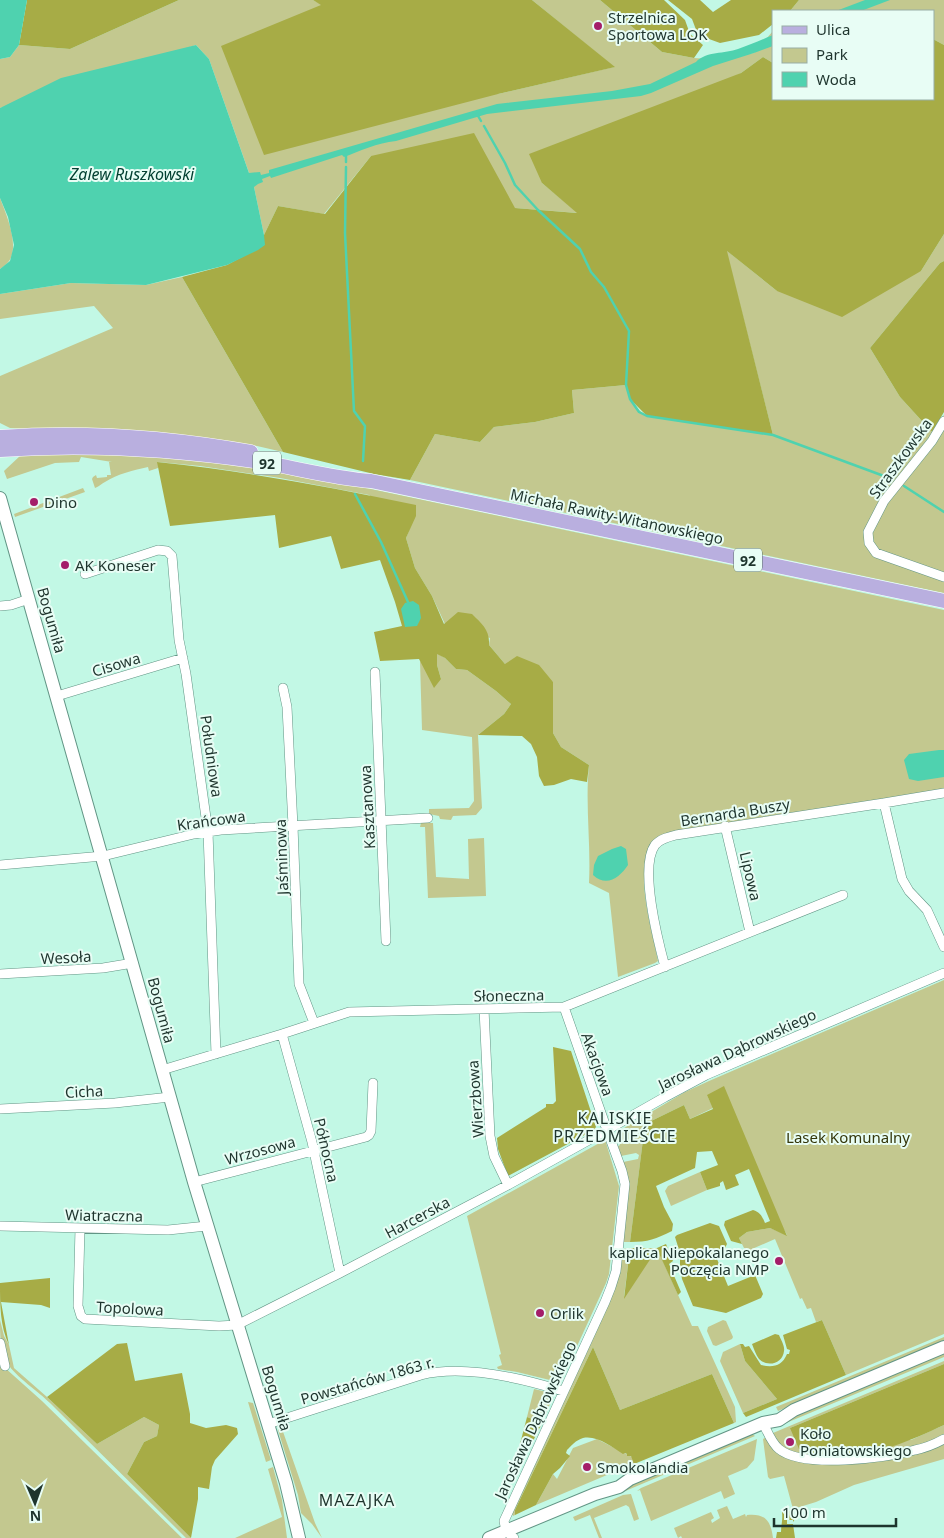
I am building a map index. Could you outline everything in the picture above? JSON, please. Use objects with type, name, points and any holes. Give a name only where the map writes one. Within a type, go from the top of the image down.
[{"type":"main road","name":"Michała Rawity-Witanowskiego","points":[[0,437],[77,434],[162,439],[219,446],[266,455],[354,474],[370,481]]},
{"type":"main road","name":"Michała Rawity-Witanowskiego","points":[[0,450],[69,447],[162,451],[255,462],[353,480],[370,481],[944,602]]},
{"type":"street","name":"Straszkowska","points":[[944,421],[932,441],[884,501],[870,527],[868,536],[869,543],[876,553],[944,577]]},
{"type":"street","name":"Bogumiła","points":[[0,498],[194,1182],[292,1502],[298,1535]]},
{"type":"street","name":"Południowa","points":[[85,574],[158,550],[167,551],[171,554],[179,640],[186,674],[208,832],[216,1054]]},
{"type":"street","points":[[0,606],[29,599]]},
{"type":"street","name":"Cisowa","points":[[57,696],[183,658]]},
{"type":"street","name":"Kasztanowa","points":[[375,672],[386,941]]},
{"type":"street","name":"Jaśminowa","points":[[283,688],[286,707],[293,826],[299,984],[314,1023]]},
{"type":"street","name":"Bernarda Buszy","points":[[666,966],[659,943],[649,883],[649,865],[653,850],[657,844],[669,836],[944,793]]},
{"type":"street","points":[[884,803],[902,879],[909,892],[927,910],[944,948]]},
{"type":"street","name":"Krańcowa","points":[[0,865],[103,856],[222,830],[428,818]]},
{"type":"street","name":"Lipowa","points":[[725,826],[750,932]]},
{"type":"street","name":"Słoneczna","points":[[162,1070],[349,1012],[564,1007],[843,895]]},
{"type":"street","name":"Wesoła","points":[[0,974],[103,968],[133,963]]},
{"type":"street","name":"Jarosława Dąbrowskiego","points":[[510,1535],[504,1521],[605,1302],[616,1271],[625,1184],[607,1130],[706,1075],[944,973]]},
{"type":"street","name":"Akacjowa","points":[[564,1007],[607,1130]]},
{"type":"street","name":"Wierzbowa","points":[[484,1009],[490,1136],[494,1156],[508,1185]]},
{"type":"street","name":"Północna","points":[[282,1034],[313,1150],[340,1273]]},
{"type":"street","name":"Wrzosowa","points":[[194,1182],[366,1137],[371,1131],[373,1082]]},
{"type":"street","name":"Cicha","points":[[0,1109],[91,1105],[170,1097]]},
{"type":"street","name":"Harcerska","points":[[237,1325],[508,1185],[607,1130]]},
{"type":"street","name":"Wiatraczna","points":[[0,1226],[168,1230],[207,1226]]},
{"type":"street","name":"Topolowa","points":[[80,1228],[78,1306],[81,1316],[85,1319],[219,1326],[237,1325]]},
{"type":"street","points":[[0,1343],[4,1366]]},
{"type":"street","points":[[489,1538],[510,1535],[595,1494],[619,1487],[630,1479],[763,1423],[776,1414],[794,1410],[944,1347]]},
{"type":"street","name":"Powstańców 1863 r.","points":[[268,1424],[421,1375],[442,1371],[470,1372],[517,1378],[563,1391]]},
{"type":"street","points":[[763,1423],[778,1449],[792,1456],[822,1460],[848,1460],[904,1453],[921,1449],[944,1439]]},
{"type":"green space","points":[[179,0],[313,0],[498,94],[614,67],[532,0],[600,0],[662,52],[694,58],[709,59],[754,53],[772,32],[772,62],[763,57],[741,73],[542,183],[578,213],[515,208],[371,156],[324,214],[278,206],[264,235],[254,187],[209,59],[196,45],[0,108],[0,59],[10,57],[19,45],[70,49]]},
{"type":"green space","points":[[799,0],[944,0],[944,45],[934,40],[934,10],[791,10]]},
{"type":"green space","points":[[0,198],[11,230],[13,247],[9,261],[0,269]]},
{"type":"green space","points":[[944,234],[944,261],[940,263],[870,348],[900,397],[932,432],[944,415],[944,574],[876,549],[872,535],[900,479],[928,438],[884,501],[867,547],[944,580],[944,593],[410,480],[435,434],[480,442],[494,427],[535,422],[574,413],[572,390],[626,385],[634,403],[647,416],[773,435],[726,250],[777,291],[921,271]]},
{"type":"green space","points":[[182,277],[283,452],[221,441],[24,432],[23,429],[10,428],[0,423],[0,376],[113,328],[94,306],[0,319],[0,294],[71,283],[146,285]]},
{"type":"green space","points":[[73,450],[201,460],[281,472],[371,489],[944,610],[944,790],[663,836],[646,867],[644,876],[648,913],[658,961],[618,977],[609,893],[589,883],[589,765],[561,747],[553,733],[553,682],[505,664],[489,645],[490,638],[445,624],[432,596],[415,568],[406,538],[410,528],[369,495],[280,478],[200,466],[158,462],[158,468],[149,471],[148,467],[126,473],[110,479],[95,488],[93,477],[96,475],[97,478],[111,475],[109,462],[112,462],[81,457],[79,462],[55,463],[7,479],[4,471],[21,455]]},
{"type":"green space","points":[[83,488],[85,492],[15,517],[14,514]]},
{"type":"green space","points":[[437,653],[456,669],[467,670],[511,704],[504,714],[478,735],[482,808],[476,815],[453,816],[451,820],[440,819],[439,816],[429,814],[429,809],[469,808],[474,801],[472,737],[422,730],[420,661],[441,679],[437,665]]},
{"type":"green space","points":[[421,823],[433,823],[436,877],[469,879],[468,839],[484,838],[486,896],[428,898],[425,827],[420,827]]},
{"type":"green space","name":"Lasek Komunalny","points":[[944,980],[944,1334],[846,1375],[822,1320],[816,1322],[811,1308],[807,1309],[802,1298],[800,1299],[775,1239],[752,1249],[753,1251],[751,1252],[744,1248],[739,1238],[747,1232],[770,1228],[787,1235],[707,1095],[713,1108],[690,1119],[684,1105],[645,1124],[630,1242],[623,1242],[629,1188],[623,1162],[638,1159],[639,1155],[636,1153],[621,1156],[617,1136],[619,1131],[685,1092]]},
{"type":"green space","points":[[603,1141],[606,1142],[619,1186],[609,1274],[561,1381],[558,1382],[498,1369],[497,1367],[502,1365],[499,1355],[501,1354],[467,1216]]},
{"type":"green space","points":[[700,1172],[707,1190],[671,1206],[665,1191],[668,1186]]},
{"type":"green space","points":[[630,1248],[624,1297],[657,1248],[692,1326],[698,1326],[735,1407],[736,1422],[734,1423],[712,1374],[620,1410],[593,1347],[513,1516],[512,1514],[612,1294],[622,1249]]},
{"type":"green space","points":[[0,1320],[4,1336],[9,1345],[14,1368],[97,1444],[144,1417],[159,1425],[157,1436],[144,1442],[127,1474],[191,1538],[186,1538],[50,1403],[11,1369],[5,1359],[2,1348]]},
{"type":"green space","points":[[723,1320],[726,1321],[733,1337],[716,1346],[713,1345],[707,1331],[708,1327]]},
{"type":"green space","points":[[944,1337],[944,1341],[778,1411],[776,1407]]},
{"type":"green space","points":[[740,1344],[745,1361],[777,1399],[743,1413],[720,1361],[723,1352]]},
{"type":"green space","points":[[0,1345],[4,1367],[42,1401],[182,1538],[0,1538]]},
{"type":"green space","points":[[944,1353],[944,1357],[786,1423],[783,1421]]},
{"type":"green space","points":[[944,1361],[944,1364],[790,1428],[911,1440],[944,1425],[944,1459],[854,1485],[816,1502],[793,1509],[784,1476],[770,1479],[768,1477],[763,1439],[773,1433]]},
{"type":"green space","points":[[534,1389],[547,1392],[553,1397],[542,1423],[527,1417]]},
{"type":"green space","points":[[248,1402],[253,1403],[271,1460],[266,1462]]},
{"type":"green space","points":[[281,1426],[322,1538],[301,1513],[298,1495],[278,1430]]},
{"type":"green space","points":[[752,1434],[755,1436],[623,1492],[618,1490]]},
{"type":"green space","points":[[597,1439],[640,1461],[536,1505],[553,1474],[557,1479],[573,1448]]},
{"type":"green space","points":[[757,1439],[754,1460],[747,1468],[728,1476],[735,1494],[724,1499],[721,1491],[651,1521],[640,1490],[637,1491]]},
{"type":"green space","points":[[273,1467],[282,1500],[287,1538],[235,1538],[282,1517],[268,1469]]},
{"type":"green space","points":[[631,1494],[639,1519],[634,1521],[629,1507],[626,1505],[594,1518],[602,1538],[599,1538],[590,1515],[575,1521],[573,1517],[623,1495]]},
{"type":"green space","points":[[727,1506],[733,1519],[745,1514],[746,1517],[747,1515],[758,1515],[766,1519],[771,1527],[773,1538],[682,1538],[681,1536],[678,1538],[674,1528],[711,1512],[714,1518],[711,1520],[712,1523],[720,1518],[717,1510]]},
{"type":"shaded area","points":[[27,0],[179,0],[70,49],[19,45]]},
{"type":"shaded area","points":[[313,0],[532,0],[615,67],[498,94],[264,155],[221,46],[321,5]]},
{"type":"shaded area","points":[[600,0],[664,0],[685,20],[690,34],[703,45],[694,58],[662,52]]},
{"type":"shaded area","points":[[668,0],[700,0],[713,12],[731,0],[799,0],[791,10],[772,10],[772,25],[759,35],[720,43],[698,35],[692,19]]},
{"type":"shaded area","points":[[934,40],[944,45],[944,234],[921,271],[842,317],[777,291],[727,251],[773,435],[647,416],[630,399],[626,385],[572,390],[574,413],[535,422],[494,427],[480,442],[435,434],[410,480],[374,474],[283,452],[182,277],[227,265],[264,245],[264,235],[278,206],[325,214],[371,156],[474,133],[515,208],[577,213],[542,183],[529,154],[741,73],[763,57],[772,62],[772,100],[934,100]]},
{"type":"shaded area","points":[[944,261],[944,412],[932,432],[900,397],[870,348],[940,263]]},
{"type":"shaded area","points":[[157,462],[287,480],[416,505],[416,516],[406,538],[415,568],[432,596],[444,624],[458,612],[472,614],[485,628],[489,645],[505,664],[517,656],[539,665],[553,682],[553,733],[561,747],[589,765],[587,782],[571,779],[554,785],[544,786],[539,776],[537,757],[531,744],[522,736],[478,735],[504,714],[511,704],[467,670],[456,669],[445,658],[437,654],[437,665],[441,679],[434,688],[419,659],[380,661],[374,632],[402,626],[380,560],[341,569],[331,536],[279,548],[275,515],[170,526]]},
{"type":"shaded area","points":[[553,1047],[571,1051],[596,1127],[594,1130],[508,1176],[498,1149],[497,1138],[546,1107],[546,1104],[553,1104],[556,1101]]},
{"type":"shaded area","points":[[724,1086],[787,1236],[770,1228],[747,1232],[739,1238],[742,1244],[731,1241],[724,1225],[725,1221],[753,1210],[761,1215],[765,1223],[770,1221],[749,1169],[735,1175],[739,1185],[726,1190],[723,1181],[720,1183],[720,1186],[707,1190],[700,1172],[718,1165],[712,1151],[697,1152],[695,1168],[656,1186],[673,1224],[672,1231],[652,1240],[630,1242],[645,1124],[684,1105],[690,1119],[713,1109],[707,1095]]},
{"type":"shaded area","points":[[710,1223],[719,1226],[727,1244],[724,1250],[725,1254],[717,1259],[728,1286],[755,1275],[763,1294],[761,1298],[726,1313],[693,1306],[682,1279],[680,1253],[675,1237]]},
{"type":"shaded area","points":[[666,1244],[673,1261],[669,1264],[681,1292],[678,1295],[657,1249],[624,1299],[630,1248],[657,1248]]},
{"type":"shaded area","points":[[50,1278],[50,1308],[41,1305],[1,1302],[9,1345],[2,1323],[0,1283]]},
{"type":"shaded area","points":[[822,1320],[846,1375],[746,1417],[743,1413],[777,1399],[745,1361],[740,1344],[743,1344],[745,1347],[749,1346],[761,1365],[777,1365],[783,1361],[790,1350],[787,1349],[783,1335]]},
{"type":"shaded area","points":[[775,1334],[779,1335],[783,1343],[783,1355],[781,1359],[774,1363],[763,1362],[759,1359],[752,1344]]},
{"type":"shaded area","points":[[127,1343],[135,1381],[182,1373],[190,1423],[206,1428],[226,1425],[237,1428],[238,1434],[215,1460],[212,1467],[209,1489],[198,1487],[198,1499],[191,1538],[127,1474],[144,1442],[157,1436],[159,1425],[144,1417],[97,1444],[47,1397],[117,1344]]},
{"type":"shaded area","points":[[593,1347],[620,1410],[712,1374],[734,1423],[634,1464],[631,1456],[623,1454],[604,1442],[594,1438],[580,1439],[567,1450],[566,1453],[570,1456],[553,1474],[536,1505],[515,1515],[515,1510]]},
{"type":"shaded area","points":[[944,1364],[944,1425],[916,1438],[887,1448],[857,1455],[826,1455],[799,1449],[790,1428]]},
{"type":"shaded area","points":[[527,1417],[542,1423],[530,1447],[520,1444]]},
{"type":"shaded area","points":[[793,1511],[795,1519],[793,1522],[793,1520],[787,1520],[787,1524],[793,1524],[795,1538],[776,1538],[777,1532],[781,1532],[782,1512]]},
{"type":"water","points":[[0,0],[27,0],[19,45],[10,57],[0,59]]},
{"type":"water","points":[[865,0],[890,0],[864,10],[839,10]]},
{"type":"water","name":"Zalew Ruszkowski","points":[[772,35],[772,46],[713,66],[641,96],[487,114],[396,141],[375,145],[344,157],[342,155],[271,178],[270,176],[262,179],[263,182],[254,187],[265,245],[227,265],[146,285],[71,283],[0,294],[0,269],[10,261],[14,245],[8,217],[0,198],[0,108],[61,78],[196,45],[209,59],[249,173],[260,172],[261,175],[269,173],[269,170],[497,104],[612,91],[650,84],[710,54],[733,51]]},
{"type":"water","points":[[413,601],[419,605],[421,618],[417,626],[405,627],[401,609],[405,603]]},
{"type":"water","points":[[944,750],[944,777],[918,781],[909,779],[904,760],[909,754]]},
{"type":"water","points":[[621,846],[626,849],[628,865],[621,873],[608,881],[598,879],[593,875],[594,865],[598,856]]},
{"type":"waterway","points":[[477,114],[481,121]]},
{"type":"waterway","points":[[484,126],[515,185],[538,210],[580,249],[591,272],[604,287],[629,331],[626,385],[630,399],[639,412],[647,416],[773,435],[892,479]]},
{"type":"waterway","points":[[346,153],[346,162]]},
{"type":"waterway","points":[[346,167],[345,233],[354,411],[365,426],[363,461]]},
{"type":"waterway","points":[[904,486],[944,512]]},
{"type":"waterway","points":[[355,494],[381,542],[408,602]]},
{"type":"place","name":"Strzelnica Sportowa LOK","points":[[598,26]]},
{"type":"place","name":"Dino","points":[[34,502]]},
{"type":"place","name":"AK Koneser","points":[[65,565]]},
{"type":"place","name":"kaplica Niepokalanego Poczęcia NMP","points":[[779,1261]]},
{"type":"place","name":"Orlik","points":[[540,1313]]},
{"type":"place","name":"Koło Poniatowskiego","points":[[790,1442]]},
{"type":"place","name":"Smokolandia","points":[[587,1467]]},
{"type":"district","name":"KALISKIE PRZEDMIEŚCIE","points":[[615,1127]]},
{"type":"district","name":"MAZAJKA","points":[[357,1500]]}]
